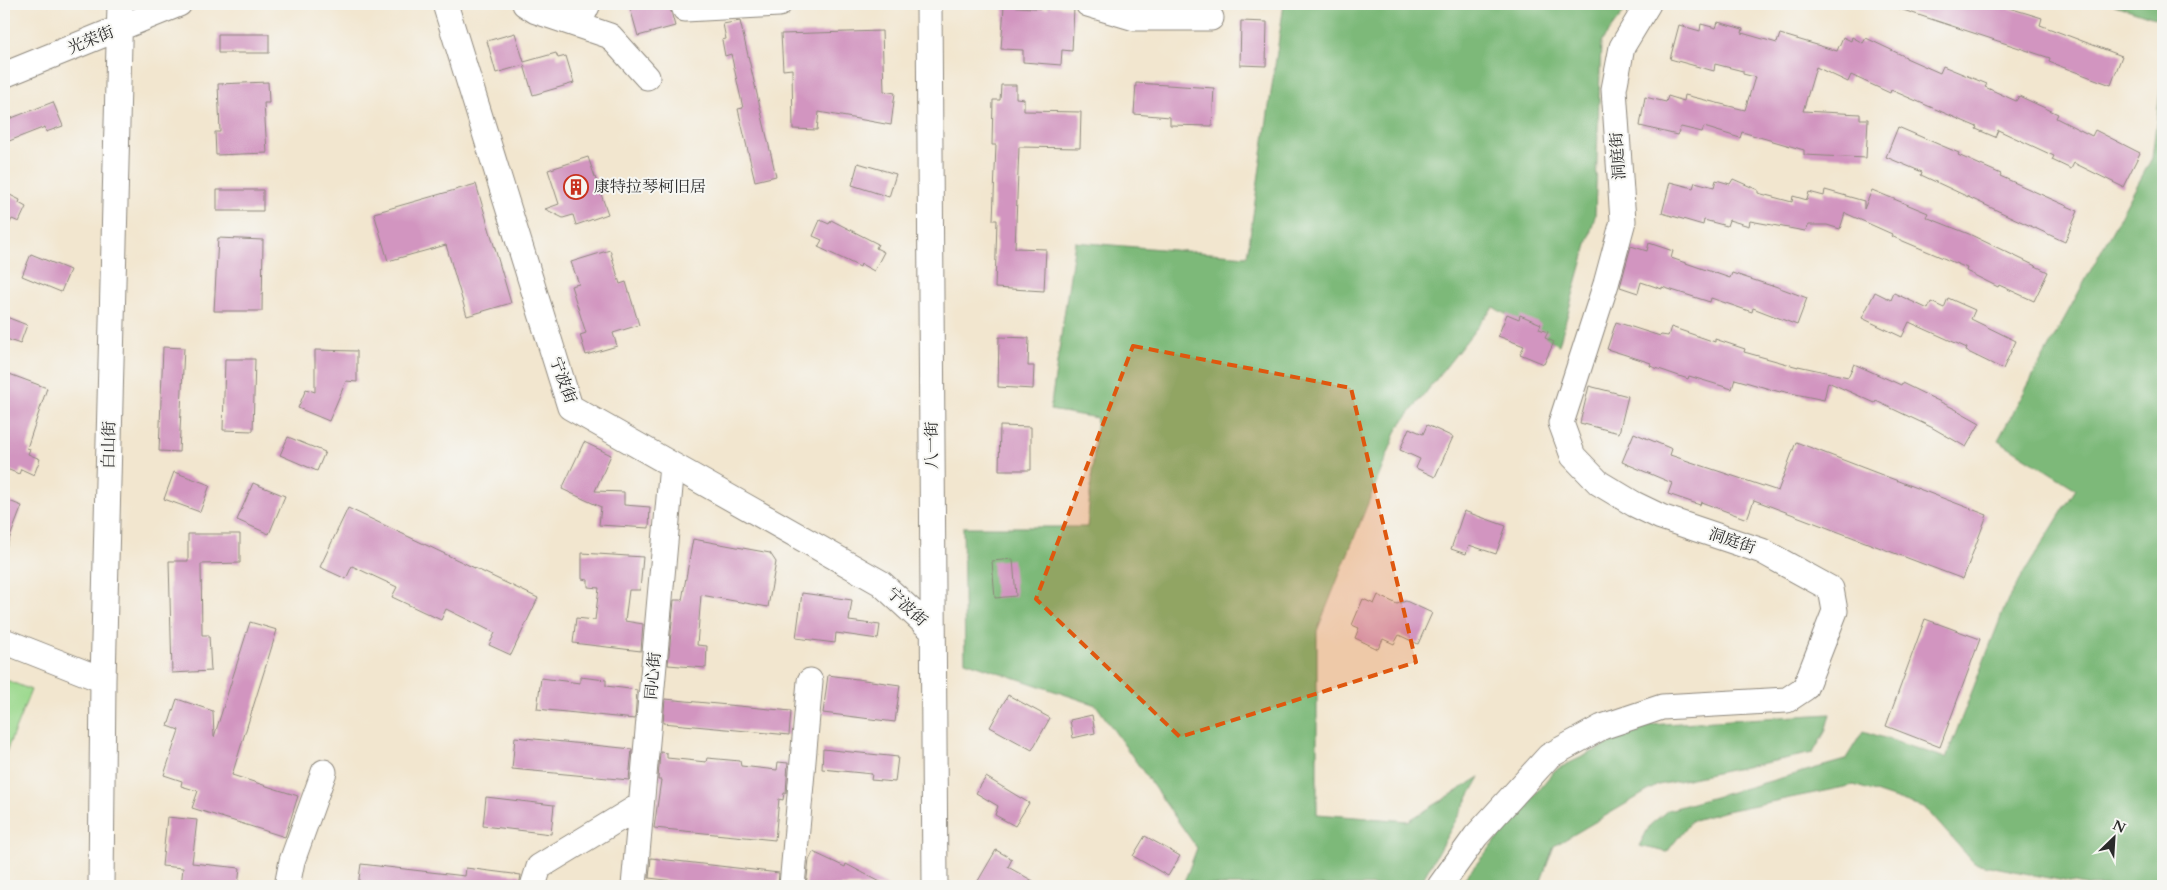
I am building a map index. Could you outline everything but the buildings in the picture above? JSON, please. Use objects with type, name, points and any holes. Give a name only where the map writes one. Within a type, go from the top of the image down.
[{"type":"street","name":"光荣街","points":[[4,75],[120,16],[179,4]]},
{"type":"street","name":"宁波街","points":[[445,4],[570,407],[881,583],[933,631]]},
{"type":"street","points":[[526,4],[536,11],[583,14],[610,36],[647,77]]},
{"type":"street","points":[[683,4],[685,9],[779,4]]},
{"type":"street","name":"八一街","points":[[929,4],[935,886]]},
{"type":"street","points":[[1088,4],[1135,18],[1211,18]]},
{"type":"street","name":"洞庭街","points":[[1440,886],[1476,836],[1549,756],[1602,727],[1662,707],[1787,700],[1805,688],[1835,611],[1830,589],[1762,551],[1661,517],[1634,504],[1599,483],[1573,456],[1561,423],[1606,284],[1623,221],[1614,89],[1622,48],[1648,4]]},
{"type":"street","name":"白山街","points":[[101,886],[120,16]]},
{"type":"street","name":"同心街","points":[[634,886],[672,465]]},
{"type":"street","points":[[4,641],[104,680]]},
{"type":"street","points":[[792,886],[810,681]]},
{"type":"street","points":[[287,886],[292,861],[324,772]]},
{"type":"street","points":[[533,886],[539,867],[641,805]]},
{"type":"highlighted area","points":[[1133,346],[1351,388],[1416,662],[1180,737],[1036,599]]},
{"type":"green space","points":[[1284,4],[1630,4],[1601,42],[1595,216],[1559,345],[1493,307],[1398,428],[1317,631],[1317,814],[1408,821],[1480,777],[1419,886],[1183,885],[1197,848],[1096,705],[965,661],[963,527],[1087,527],[1097,418],[1050,410],[1075,242],[1247,256]]},
{"type":"green space","points":[[2112,4],[2163,4],[2163,21]]},
{"type":"green space","points":[[2163,66],[2163,886],[2090,886],[1974,863],[1926,809],[1854,785],[1726,811],[1691,821],[1667,852],[1639,846],[1650,825],[1668,810],[1845,760],[1863,731],[1946,758],[2008,599],[2076,489],[1998,440],[2152,158]]},
{"type":"green space","points":[[4,679],[31,690],[4,757]]},
{"type":"green space","points":[[1830,714],[1825,732],[1813,753],[1658,785],[1554,846],[1539,886],[1458,886],[1555,770],[1648,725]]},
{"type":"place","name":"康特拉琴柯旧居","points":[[576,187]]}]
